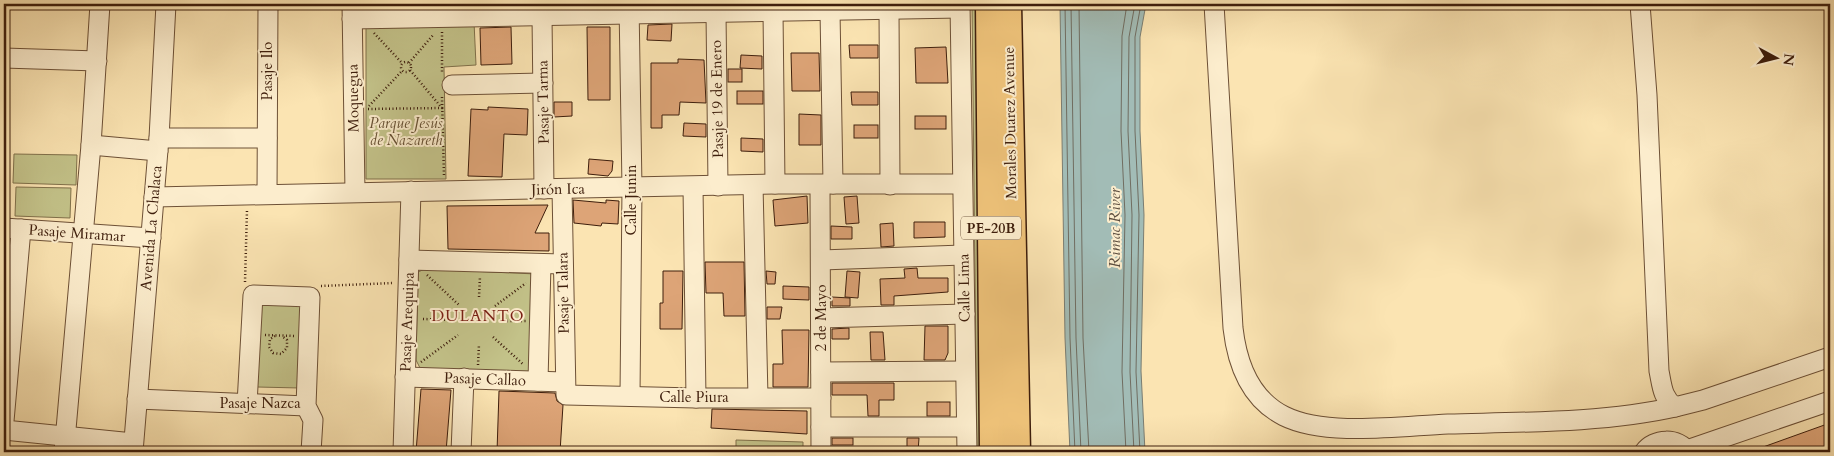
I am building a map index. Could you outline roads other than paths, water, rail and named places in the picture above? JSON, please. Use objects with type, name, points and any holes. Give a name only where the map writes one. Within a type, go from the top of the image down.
[{"type":"highway","name":"Morales Duarez Avenue","points":[[989,4],[993,452]]},
{"type":"highway","name":"Morales Duarez Avenue","points":[[1008,4],[1016,452]]},
{"type":"street","points":[[65,444],[91,145],[100,4]]},
{"type":"street","name":"Avenida La Chalaca","points":[[133,448],[158,144],[166,4]]},
{"type":"street","name":"Pasaje Ilo","points":[[267,193],[268,4]]},
{"type":"street","points":[[1214,4],[1232,328],[1239,360],[1246,376],[1265,403],[1282,415],[1314,426],[1354,428],[1537,422],[1642,413],[1702,400],[1830,357]]},
{"type":"street","points":[[1640,4],[1647,95],[1659,371],[1663,393],[1668,403],[1675,407]]},
{"type":"street","points":[[355,14],[542,16],[629,9],[716,13],[889,10],[960,6]]},
{"type":"street","name":"Calle Lima","points":[[960,6],[967,452]]},
{"type":"street","name":"Calle Junin","points":[[629,9],[632,188],[630,396]]},
{"type":"street","points":[[889,10],[890,184]]},
{"type":"street","name":"2 de Mayo","points":[[821,452],[821,260],[827,184],[830,11]]},
{"type":"street","points":[[772,12],[775,184]]},
{"type":"street","name":"Pasaje 19 de Enero","points":[[716,13],[718,186]]},
{"type":"street","name":"Moquegua","points":[[355,14],[360,108],[355,192]]},
{"type":"street","name":"Pasaje Tarma","points":[[542,16],[543,83],[553,189]]},
{"type":"street","points":[[4,58],[97,61]]},
{"type":"street","points":[[445,84],[543,83]]},
{"type":"street","points":[[91,145],[158,144],[267,138]]},
{"type":"street","name":"Jirón Ica","points":[[154,197],[247,193],[693,187],[775,184],[962,184]]},
{"type":"street","points":[[753,185],[758,397]]},
{"type":"street","points":[[693,187],[696,398]]},
{"type":"street","name":"Pasaje Talara","points":[[553,189],[562,264],[566,389]]},
{"type":"street","name":"Pasaje Arequipa","points":[[403,452],[411,191]]},
{"type":"street","points":[[4,421],[12,229]]},
{"type":"street","name":"Pasaje Miramar","points":[[12,229],[150,238]]},
{"type":"street","points":[[821,260],[963,255]]},
{"type":"street","points":[[409,260],[480,262],[541,267],[562,264]]},
{"type":"street","name":"Pasaje Callao","points":[[405,376],[538,380],[541,267]]},
{"type":"street","name":"Pasaje Nazca","points":[[137,400],[247,404],[306,406],[310,297],[253,295],[247,404]]},
{"type":"street","points":[[821,318],[965,314]]},
{"type":"street","points":[[821,372],[965,371]]},
{"type":"street","points":[[461,452],[471,378]]},
{"type":"street","name":"Calle Piura","points":[[538,380],[566,389],[630,396],[821,398]]},
{"type":"street","points":[[1644,452],[1654,443],[1662,441],[1671,442],[1688,451],[1830,401]]},
{"type":"street","points":[[306,406],[312,420],[311,452]]},
{"type":"street","points":[[821,427],[966,427]]},
{"type":"street","points":[[4,430],[65,444],[133,448]]},
{"type":"water","name":"Rimac River","points":[[1060,4],[1146,4],[1140,37],[1140,131],[1144,215],[1141,371],[1145,452],[1070,452],[1065,338]]},
{"type":"district","name":"DULANTO","points":[[478,315]]},
{"type":"park label","name":"Parque Jesús de Nazareth","points":[[406,132]]}]
